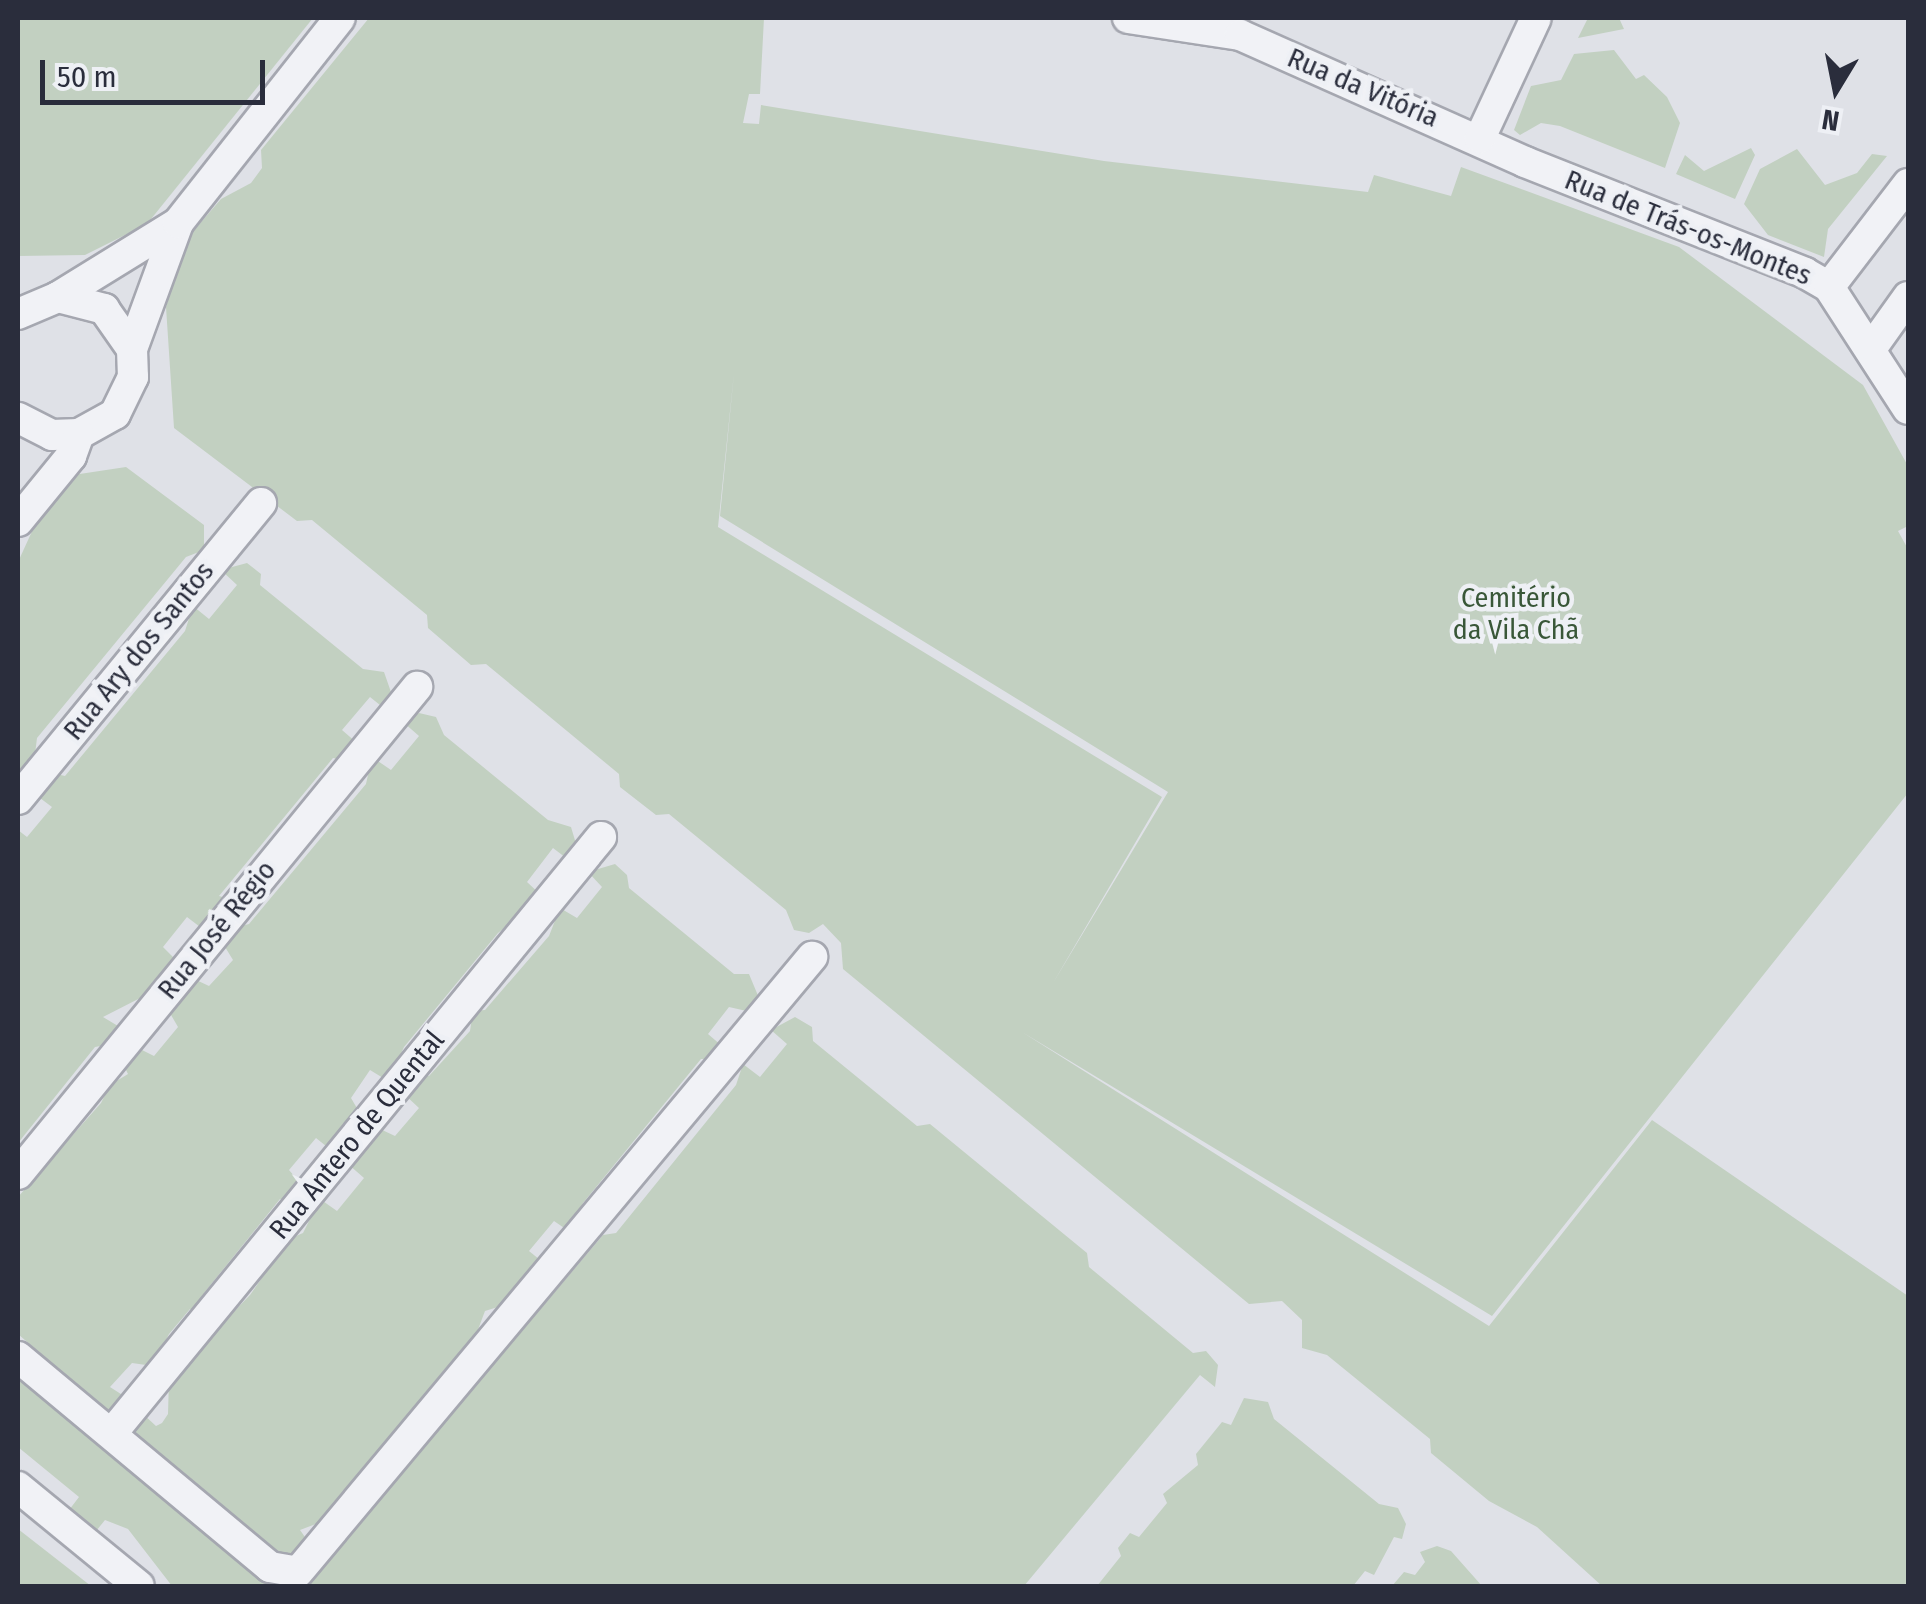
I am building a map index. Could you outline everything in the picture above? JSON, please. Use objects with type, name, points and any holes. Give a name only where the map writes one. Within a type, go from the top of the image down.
[{"type":"street","points":[[18,418],[52,435],[79,434],[115,414],[128,394],[132,349],[178,222],[340,18]]},
{"type":"street","name":"Rua da Vitória","points":[[1128,18],[1242,26],[1480,138]]},
{"type":"street","points":[[1480,138],[1536,18]]},
{"type":"street","name":"Rua de Trás-os-Montes","points":[[1480,138],[1829,287],[1873,346],[1908,407]]},
{"type":"street","points":[[1829,287],[1908,184]]},
{"type":"street","points":[[20,308],[58,297],[178,222]]},
{"type":"street","points":[[58,297],[104,309],[132,349]]},
{"type":"street","points":[[1873,346],[1908,297]]},
{"type":"street","points":[[18,521],[71,456],[79,434]]},
{"type":"street","name":"Rua Ary dos Santos","points":[[18,798],[260,503]]},
{"type":"street","name":"Rua José Régio","points":[[18,1174],[417,687]]},
{"type":"street","name":"Rua Antero de Quental","points":[[112,1434],[601,836]]},
{"type":"street","points":[[18,1357],[270,1567],[298,1572],[310,1566],[812,957]]},
{"type":"street","points":[[18,1487],[139,1586]]},
{"type":"green space","points":[[18,18],[313,18],[147,224],[85,255],[18,256]]},
{"type":"green space","name":"Cemitério da Vila Chã","points":[[369,18],[764,18],[760,94],[749,94],[743,123],[759,124],[761,105],[1104,161],[1368,192],[1374,175],[1451,196],[1461,167],[1679,247],[1863,385],[1908,466],[1908,526],[1898,531],[1908,549],[1908,793],[1492,1316],[1022,1032],[1489,1326],[1652,1120],[1908,1296],[1908,1586],[1602,1586],[1537,1527],[1489,1501],[1431,1453],[1430,1439],[1327,1355],[1302,1348],[1302,1320],[1282,1301],[1249,1304],[843,969],[841,943],[823,924],[809,933],[794,930],[786,910],[669,814],[656,815],[620,787],[619,774],[486,664],[471,665],[428,628],[427,615],[312,520],[297,521],[174,428],[166,307],[184,242],[221,199],[251,183],[262,168],[261,150]],"holes":[[[734,373],[720,516],[1168,792],[1053,983],[1162,797],[718,527]]]},
{"type":"green space","points":[[1588,18],[1619,18],[1624,29],[1578,38]]},
{"type":"green space","points":[[1614,50],[1636,79],[1644,75],[1667,97],[1680,123],[1665,168],[1560,126],[1541,123],[1520,135],[1514,130],[1531,86],[1561,80],[1574,54]]},
{"type":"green space","points":[[1751,148],[1755,155],[1735,199],[1676,174],[1685,155],[1704,171]]},
{"type":"green space","points":[[1797,149],[1825,185],[1857,173],[1872,154],[1887,156],[1828,229],[1824,257],[1768,235],[1744,204],[1760,169]]},
{"type":"green space","points":[[126,467],[204,525],[204,550],[186,557],[37,738],[34,762],[18,778],[18,562],[39,516],[73,475]]},
{"type":"green space","points":[[247,563],[261,574],[260,585],[363,669],[384,672],[392,695],[385,709],[370,697],[342,730],[357,743],[343,760],[333,758],[219,896],[226,898],[204,930],[187,917],[163,947],[177,961],[148,994],[103,1017],[123,1029],[111,1044],[95,1047],[18,1143],[18,830],[27,837],[52,807],[36,795],[52,773],[65,776],[185,631],[193,606],[209,619],[237,585],[221,570]]},
{"type":"green space","points":[[419,713],[436,717],[444,735],[548,820],[571,827],[577,847],[570,861],[553,848],[527,882],[542,896],[498,933],[404,1047],[388,1081],[370,1070],[351,1098],[361,1115],[331,1150],[316,1138],[289,1170],[301,1184],[288,1200],[280,1199],[204,1293],[209,1299],[197,1311],[190,1309],[169,1334],[153,1366],[132,1363],[110,1387],[124,1396],[111,1415],[18,1334],[18,1197],[101,1103],[110,1085],[128,1074],[122,1062],[136,1047],[154,1056],[178,1027],[167,1008],[192,978],[209,986],[233,960],[222,942],[233,928],[249,924],[366,784],[372,757],[391,770],[419,736],[403,722]]},
{"type":"green space","points":[[615,864],[627,875],[629,888],[734,974],[749,974],[759,998],[751,1012],[729,1007],[708,1034],[722,1046],[712,1059],[701,1059],[583,1203],[570,1232],[554,1221],[529,1251],[545,1264],[504,1305],[485,1311],[470,1351],[445,1369],[321,1522],[300,1530],[312,1547],[281,1561],[135,1438],[135,1428],[143,1414],[156,1426],[162,1423],[168,1414],[169,1379],[250,1295],[289,1239],[303,1233],[320,1199],[337,1211],[364,1178],[348,1164],[378,1128],[395,1136],[419,1108],[404,1094],[418,1074],[429,1076],[470,1031],[473,1011],[485,1010],[549,936],[560,908],[577,918],[602,887],[588,872]]},
{"type":"green space","points":[[795,1017],[812,1027],[813,1041],[917,1126],[930,1124],[1087,1253],[1089,1267],[1193,1353],[1206,1351],[1218,1365],[1215,1387],[1200,1375],[1024,1586],[172,1586],[128,1529],[105,1520],[92,1536],[66,1514],[79,1497],[18,1447],[18,1379],[105,1449],[309,1582],[603,1235],[616,1233],[736,1085],[743,1064],[760,1077],[787,1044],[771,1030]]},
{"type":"green space","points":[[1244,1398],[1268,1402],[1274,1419],[1379,1504],[1398,1508],[1406,1524],[1402,1539],[1394,1537],[1374,1575],[1365,1571],[1353,1586],[1097,1586],[1121,1556],[1118,1548],[1130,1533],[1139,1537],[1167,1503],[1163,1494],[1198,1465],[1196,1454],[1222,1422],[1231,1425]]},
{"type":"green space","points":[[18,1529],[68,1568],[91,1586],[18,1586]]},
{"type":"green space","points":[[1437,1546],[1451,1551],[1482,1586],[1392,1586],[1404,1572],[1415,1575],[1425,1562],[1420,1552]]}]
